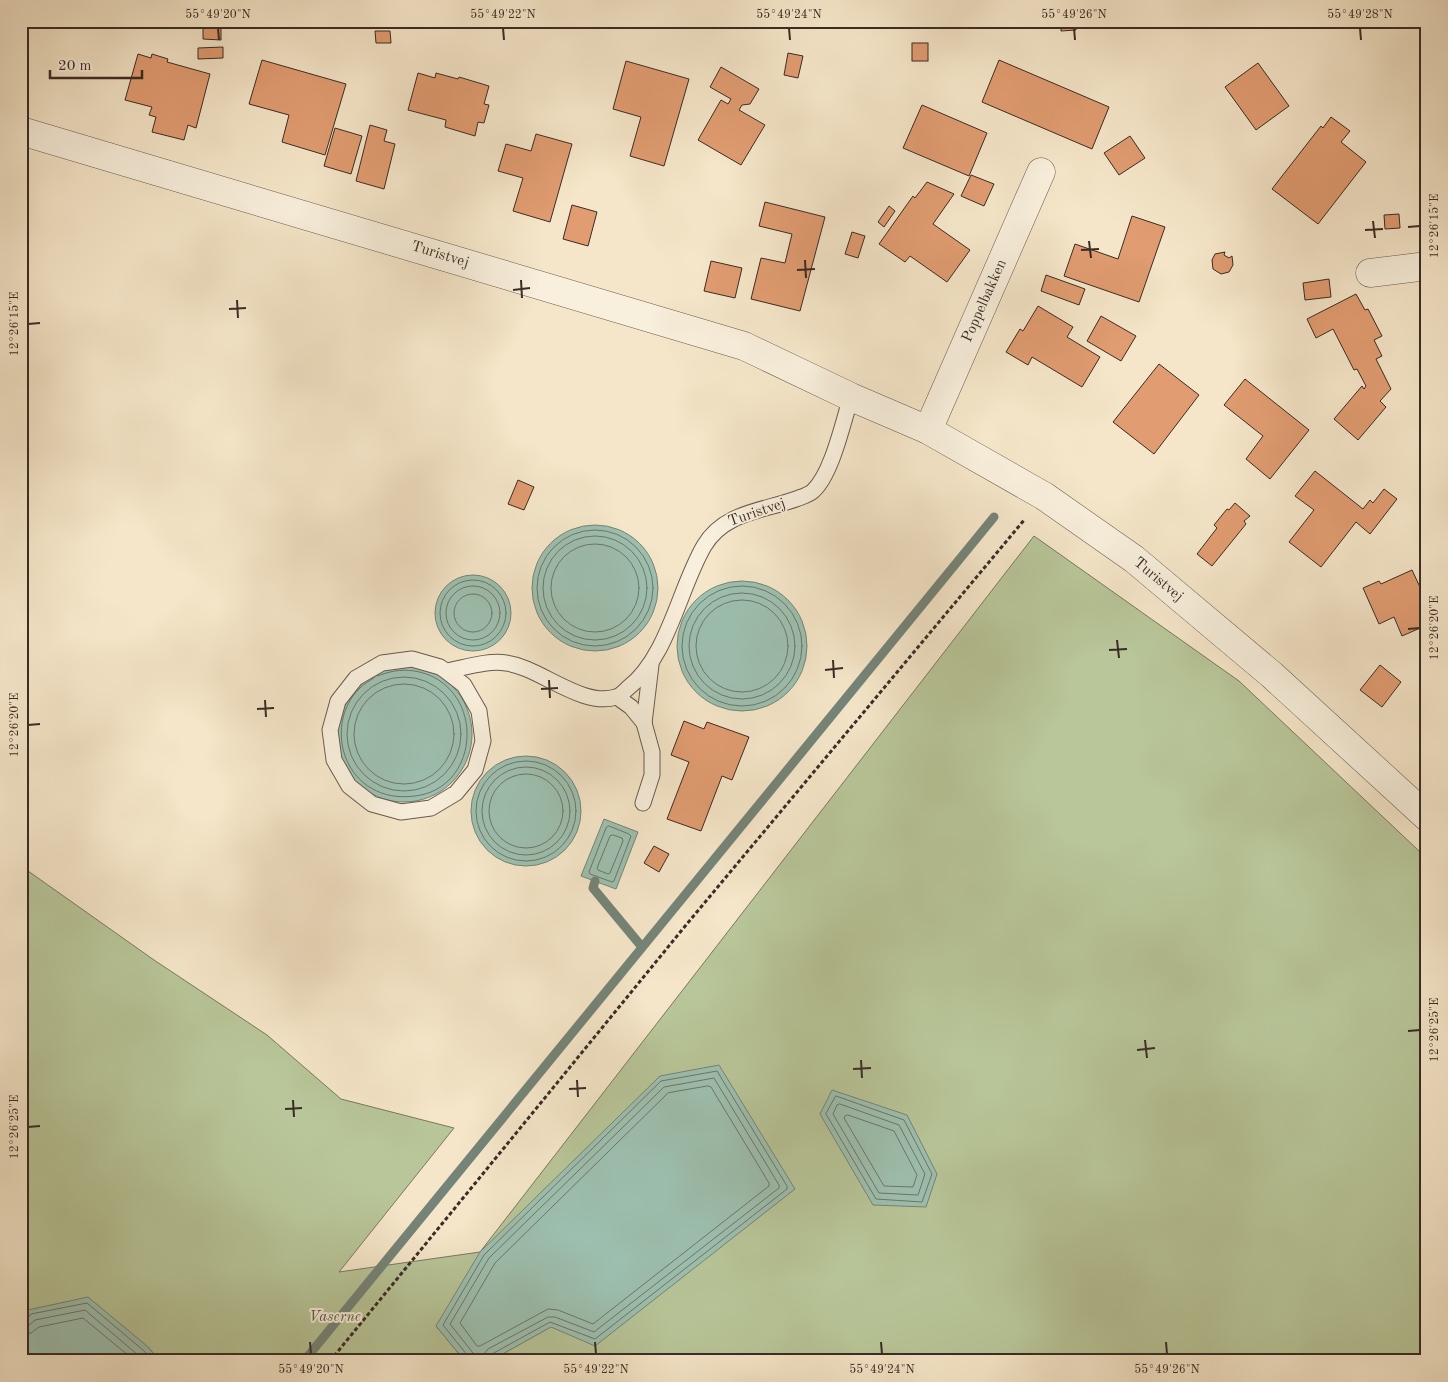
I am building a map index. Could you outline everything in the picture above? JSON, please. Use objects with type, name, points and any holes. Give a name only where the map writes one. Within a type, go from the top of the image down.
[{"type":"street","name":"Turistvej","points":[[21,131],[744,346],[851,397],[928,430],[1044,496],[1134,559],[1272,675],[1427,817]]},
{"type":"street","name":"Poppelbakken","points":[[928,430],[1042,172]]},
{"type":"street","points":[[1370,273],[1427,266]]},
{"type":"lane","name":"Turistvej","points":[[644,723],[631,707],[617,697],[638,680],[659,651],[705,545],[722,524],[752,511],[788,502],[813,492],[828,470],[851,397]]},
{"type":"lane","points":[[446,671],[464,685],[479,712],[483,741],[475,770],[456,794],[431,808],[401,812],[372,804],[348,786],[334,760],[330,730],[338,701],[356,678],[382,663],[412,659],[440,667],[446,671],[505,662],[531,670],[563,687],[596,698],[617,697]]},
{"type":"lane","name":"Turistvej","points":[[643,803],[652,774],[652,752],[644,723],[651,662]]},
{"type":"path","points":[[330,1361],[686,925],[1044,496]]},
{"type":"green space","name":"Vaserne","points":[[1034,536],[1239,681],[1418,850],[1427,861],[1427,1361],[490,1361],[795,1189],[436,1326],[465,1361],[160,1361],[147,1346],[21,1318],[21,866],[154,960],[267,1035],[341,1099],[454,1128],[339,1272],[480,1252]]},
{"type":"water","points":[[595,525],[619,530],[630,535],[640,543],[648,553],[653,564],[658,588],[653,612],[648,623],[640,633],[630,641],[619,646],[595,651],[571,646],[560,641],[550,633],[542,623],[537,612],[532,588],[537,564],[542,553],[550,543],[560,535],[571,530]]},
{"type":"water","points":[[473,575],[488,578],[500,586],[508,598],[511,613],[508,628],[500,640],[488,648],[473,651],[458,648],[446,640],[438,628],[435,613],[438,598],[446,586],[458,578]]},
{"type":"water","points":[[742,581],[767,586],[788,600],[802,621],[807,646],[802,671],[788,692],[767,706],[742,711],[717,706],[696,692],[682,671],[677,646],[682,621],[696,600],[717,586]]},
{"type":"water","points":[[404,666],[430,671],[442,677],[452,686],[461,696],[467,708],[472,734],[467,760],[461,772],[452,782],[442,791],[430,797],[404,802],[378,797],[366,791],[356,782],[347,772],[341,760],[336,734],[341,708],[347,696],[356,686],[366,677],[378,671]]},
{"type":"water","points":[[526,756],[547,760],[565,772],[577,790],[581,811],[577,832],[565,850],[547,862],[526,866],[505,862],[487,850],[475,832],[471,811],[475,790],[487,772],[505,760]]},
{"type":"water","points":[[604,819],[638,832],[616,889],[581,876]]},
{"type":"water","points":[[719,1065],[795,1189],[595,1346],[551,1327],[490,1361],[465,1361],[436,1326],[480,1252],[660,1076]]},
{"type":"water","points":[[832,1090],[907,1115],[937,1174],[926,1207],[873,1205],[820,1114]]},
{"type":"water","points":[[88,1297],[147,1346],[160,1361],[21,1361],[21,1318],[28,1310]]},
{"type":"building","points":[[1061,21],[1076,21],[1076,30],[1061,31]]},
{"type":"building","points":[[203,23],[221,23],[221,40],[203,39]]},
{"type":"building","points":[[375,31],[390,31],[391,43],[376,43]]},
{"type":"building","points":[[912,43],[928,43],[928,61],[912,61]]},
{"type":"building","points":[[223,47],[223,58],[198,59],[198,48]]},
{"type":"building","points":[[788,53],[803,56],[798,78],[784,75]]},
{"type":"building","points":[[138,54],[151,58],[152,54],[168,59],[167,62],[210,74],[196,128],[188,125],[184,140],[152,132],[156,117],[149,115],[152,107],[125,100]]},
{"type":"building","points":[[262,60],[346,84],[325,155],[282,142],[289,115],[249,104]]},
{"type":"building","points":[[999,60],[1109,107],[1092,149],[982,102]]},
{"type":"building","points":[[626,61],[689,79],[664,166],[630,156],[641,117],[613,109]]},
{"type":"building","points":[[1258,63],[1289,106],[1256,130],[1225,87]]},
{"type":"building","points":[[721,67],[759,89],[750,104],[742,105],[739,110],[765,125],[741,165],[698,140],[721,100],[728,104],[731,99],[710,87]]},
{"type":"building","points":[[418,73],[435,78],[436,73],[458,79],[459,77],[489,86],[484,104],[489,105],[484,123],[478,122],[475,136],[445,127],[446,120],[408,110]]},
{"type":"building","points":[[1420,94],[1427,94],[1427,114],[1421,114]]},
{"type":"building","points":[[922,105],[987,133],[969,176],[903,148]]},
{"type":"building","points":[[1331,117],[1350,131],[1341,142],[1366,162],[1318,224],[1272,189],[1321,126],[1323,128]]},
{"type":"building","points":[[370,125],[387,130],[384,141],[395,144],[384,189],[356,181]]},
{"type":"building","points":[[335,128],[362,136],[351,174],[324,166]]},
{"type":"building","points":[[536,134],[572,144],[550,222],[513,211],[523,178],[498,171],[506,144],[531,151]]},
{"type":"building","points":[[1130,136],[1145,158],[1119,175],[1104,153]]},
{"type":"building","points":[[971,175],[994,184],[984,206],[961,196]]},
{"type":"building","points":[[927,182],[954,194],[933,224],[970,250],[947,282],[910,256],[905,262],[879,244],[913,196],[915,198]]},
{"type":"building","points":[[765,202],[825,217],[800,311],[751,299],[761,258],[785,263],[792,234],[759,226]]},
{"type":"building","points":[[1424,204],[1427,204],[1427,232],[1424,233]]},
{"type":"building","points":[[572,205],[597,212],[588,246],[563,239]]},
{"type":"building","points":[[889,206],[895,211],[884,227],[878,222]]},
{"type":"building","points":[[1399,214],[1400,228],[1385,229],[1384,215]]},
{"type":"building","points":[[1132,216],[1165,227],[1139,302],[1064,276],[1075,244],[1118,259]]},
{"type":"building","points":[[852,232],[865,236],[858,258],[845,254]]},
{"type":"building","points":[[1225,252],[1224,255],[1229,258],[1232,256],[1233,265],[1229,272],[1221,274],[1213,269],[1212,260],[1215,254]]},
{"type":"building","points":[[711,261],[742,268],[735,298],[704,291]]},
{"type":"building","points":[[1046,275],[1085,289],[1079,305],[1041,291]]},
{"type":"building","points":[[1329,279],[1331,297],[1305,300],[1303,283]]},
{"type":"building","points":[[1356,294],[1365,310],[1368,309],[1382,336],[1374,340],[1382,356],[1376,359],[1391,389],[1380,401],[1386,407],[1358,440],[1334,419],[1362,386],[1364,389],[1366,386],[1357,369],[1354,370],[1333,329],[1316,338],[1307,319]]},
{"type":"building","points":[[1038,306],[1073,327],[1067,337],[1100,357],[1082,387],[1032,357],[1028,365],[1006,352],[1020,329],[1023,331]]},
{"type":"building","points":[[1101,316],[1136,336],[1121,361],[1087,341]]},
{"type":"building","points":[[1159,364],[1199,395],[1154,454],[1113,422]]},
{"type":"building","points":[[1245,379],[1309,430],[1270,479],[1246,459],[1263,436],[1224,405]]},
{"type":"building","points":[[1315,471],[1363,509],[1370,500],[1373,503],[1384,489],[1397,499],[1370,534],[1356,522],[1321,567],[1289,542],[1314,510],[1295,496]]},
{"type":"building","points":[[518,480],[534,487],[524,510],[508,504]]},
{"type":"building","points":[[1235,503],[1250,516],[1244,521],[1246,524],[1212,566],[1197,554],[1217,528],[1214,525],[1227,509],[1229,510]]},
{"type":"building","points":[[1412,570],[1427,602],[1427,625],[1402,636],[1394,617],[1379,624],[1363,588],[1379,581],[1381,584]]},
{"type":"building","points":[[1380,665],[1401,682],[1382,707],[1360,690]]},
{"type":"building","points":[[684,721],[704,729],[707,722],[749,737],[732,780],[722,776],[701,831],[667,819],[689,762],[671,755]]},
{"type":"building","points":[[654,846],[669,854],[659,872],[644,863]]},
{"type":"waterway","points":[[304,1361],[994,517]]},
{"type":"waterway","points":[[595,881],[593,888],[642,947]]}]
